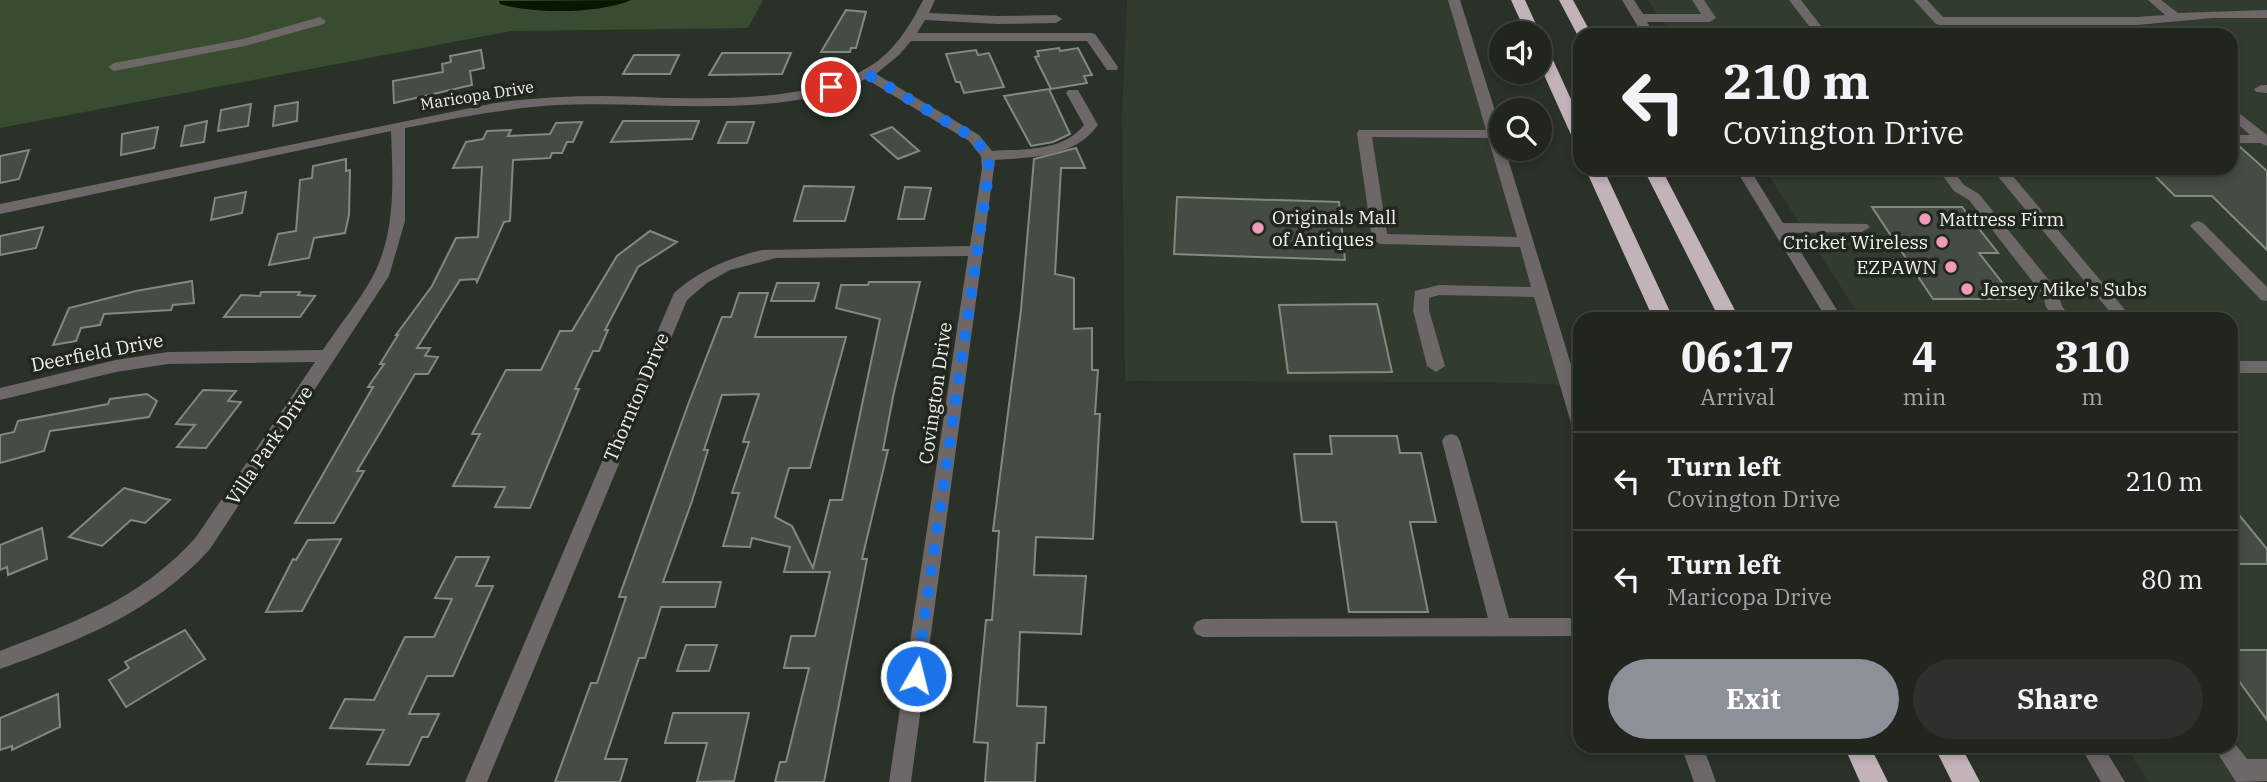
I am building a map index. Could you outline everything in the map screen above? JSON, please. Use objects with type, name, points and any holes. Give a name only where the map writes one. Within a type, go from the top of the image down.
[{"type":"highway","points":[[1518,0],[1528,21]]},
{"type":"highway","points":[[1566,0],[1580,28]]},
{"type":"highway","points":[[1552,75],[1573,122]]},
{"type":"highway","points":[[1597,175],[1660,312]]},
{"type":"highway","points":[[1656,175],[1726,312]]},
{"type":"highway","points":[[1860,753],[1874,782]]},
{"type":"highway","points":[[1951,753],[1966,782]]},
{"type":"street","name":"Maricopa Drive","points":[[0,209],[489,108],[545,102],[773,98],[831,87],[867,74],[911,37],[929,0]]},
{"type":"street","points":[[1454,0],[1489,112]]},
{"type":"street","points":[[1628,0],[1644,28]]},
{"type":"street","points":[[1638,18],[1710,18],[1698,0]]},
{"type":"street","points":[[1795,0],[1817,28]]},
{"type":"street","points":[[1920,0],[1940,21],[2137,21],[2267,14]]},
{"type":"street","points":[[2154,0],[2175,17]]},
{"type":"street","points":[[922,16],[984,20],[1056,19]]},
{"type":"street","points":[[114,67],[245,42],[320,21]]},
{"type":"street","points":[[911,37],[1091,37],[1112,67]]},
{"type":"street","points":[[867,74],[974,138],[988,156],[1056,148],[1077,139],[1091,125],[1073,93]]},
{"type":"street","points":[[2238,117],[2265,141]]},
{"type":"street","name":"Villa Park Drive","points":[[0,660],[97,623],[139,599],[186,562],[203,543],[381,276],[397,239],[401,206],[398,127]]},
{"type":"street","points":[[1489,134],[1364,134],[1380,239],[1527,242]]},
{"type":"street","points":[[2238,139],[2265,141]]},
{"type":"street","name":"Covington Drive","points":[[900,782],[989,169],[988,156]]},
{"type":"street","points":[[1504,161],[1573,399]]},
{"type":"street","points":[[1746,175],[1830,312]]},
{"type":"street","points":[[1949,175],[1959,188],[1974,197],[2043,284],[2059,312]]},
{"type":"street","points":[[2004,175],[2119,312]]},
{"type":"street","points":[[2198,226],[2267,296]]},
{"type":"street","points":[[1779,228],[1862,227]]},
{"type":"street","name":"Thornton Drive","points":[[476,782],[680,297],[714,270],[752,256],[776,253],[976,251]]},
{"type":"street","points":[[1436,366],[1421,310],[1421,295],[1439,290],[1542,292]]},
{"type":"street","name":"Deerfield Drive","points":[[0,394],[116,366],[168,358],[329,355]]},
{"type":"street","points":[[2238,367],[2267,367]]},
{"type":"street","points":[[1451,441],[1502,627]]},
{"type":"street","points":[[1203,628],[1573,627]]},
{"type":"street","points":[[1694,753],[1704,782]]},
{"type":"street","points":[[2095,753],[2114,782]]},
{"type":"street","points":[[2229,753],[2245,776],[2267,770]]},
{"type":"shaded area","points":[[0,0],[763,0],[748,28],[511,31],[0,128]]},
{"type":"shaded area","points":[[631,0],[602,8],[566,11],[530,10],[500,4],[499,1]]},
{"type":"shaded area","points":[[1127,0],[1454,0],[1489,117],[1489,161],[1502,161],[1569,385],[1486,382],[1125,381],[1122,116]]},
{"type":"shaded area","points":[[1648,0],[2267,0],[2267,782],[2149,782],[2130,753],[2238,753],[2238,312],[1857,312],[1769,175],[2238,175],[2238,28],[1667,28]]},
{"type":"building","points":[[846,10],[866,12],[856,48],[851,48],[850,52],[821,52]]},
{"type":"building","points":[[1059,48],[1060,51],[1078,48],[1092,75],[1084,76],[1087,83],[1051,89],[1035,57],[1039,56],[1037,51]]},
{"type":"building","points":[[481,50],[484,68],[470,71],[472,85],[394,103],[393,81],[443,72],[442,64],[451,62],[450,56]]},
{"type":"building","points":[[976,50],[978,55],[989,53],[1004,87],[964,93],[960,82],[956,82],[946,54]]},
{"type":"building","points":[[722,53],[791,53],[782,74],[709,75]]},
{"type":"building","points":[[634,55],[679,55],[670,74],[623,74]]},
{"type":"building","points":[[1049,89],[1070,134],[1053,142],[1031,146],[1004,96]]},
{"type":"building","points":[[298,102],[297,121],[273,126],[275,106]]},
{"type":"building","points":[[251,104],[248,126],[218,131],[221,110]]},
{"type":"building","points":[[207,121],[204,142],[181,146],[185,126]]},
{"type":"building","points":[[623,121],[699,121],[692,139],[611,142]]},
{"type":"building","points":[[582,122],[573,142],[567,142],[562,153],[552,153],[550,158],[513,160],[510,221],[504,222],[477,282],[476,279],[460,280],[417,348],[430,348],[425,356],[438,357],[428,374],[415,374],[357,471],[364,471],[334,523],[295,523],[373,387],[368,387],[384,364],[380,364],[396,335],[432,286],[456,238],[478,237],[482,167],[453,168],[466,142],[483,139],[487,131],[511,130],[508,136],[550,134],[556,123]]},
{"type":"building","points":[[727,122],[754,122],[747,143],[718,143]]},
{"type":"building","points":[[158,127],[154,148],[121,155],[122,134]]},
{"type":"building","points":[[892,127],[919,151],[898,159],[871,135]]},
{"type":"building","points":[[2239,146],[2267,171],[2267,250],[2212,196],[2175,196],[2154,175],[2238,175]]},
{"type":"building","points":[[1076,148],[1085,168],[1061,168],[1055,274],[1074,278],[1074,329],[1092,328],[1092,370],[1098,370],[1095,414],[1100,414],[1093,539],[1036,537],[1034,575],[1086,576],[1081,634],[1020,632],[1017,706],[1046,707],[1044,743],[1037,743],[1035,782],[985,782],[988,743],[974,742],[986,620],[992,620],[999,531],[993,531],[1021,310],[1034,159]]},
{"type":"building","points":[[29,150],[19,179],[0,183],[0,156]]},
{"type":"building","points":[[346,159],[346,171],[350,170],[349,215],[345,233],[314,238],[309,258],[269,265],[278,234],[296,231],[300,180],[312,178],[313,166]]},
{"type":"building","points":[[804,186],[854,187],[845,221],[794,221]]},
{"type":"building","points":[[905,187],[931,188],[924,219],[898,219]]},
{"type":"building","points":[[246,192],[242,213],[211,220],[215,198]]},
{"type":"building","name":"Originals Mall of Antiques","points":[[1177,197],[1339,202],[1345,260],[1174,254]]},
{"type":"building","points":[[1872,207],[1962,207],[1998,253],[1979,253],[2015,299],[1933,299]]},
{"type":"building","points":[[43,227],[36,248],[0,255],[0,236]]},
{"type":"building","points":[[650,231],[677,242],[638,267],[605,330],[608,330],[599,351],[593,351],[575,389],[579,389],[530,508],[495,507],[505,487],[453,486],[480,434],[472,434],[506,370],[541,370],[560,331],[572,331],[617,256]]},
{"type":"building","points":[[192,281],[194,303],[173,305],[171,310],[104,314],[100,325],[81,328],[76,341],[53,345],[69,308],[136,291]]},
{"type":"building","points":[[869,282],[920,282],[894,392],[883,450],[888,450],[862,559],[867,559],[824,782],[775,782],[780,762],[786,762],[809,668],[784,668],[791,636],[815,636],[830,572],[784,572],[790,547],[752,538],[750,547],[723,546],[739,493],[732,493],[749,442],[743,442],[759,394],[722,395],[704,450],[708,450],[692,501],[663,582],[721,582],[715,607],[661,607],[645,658],[639,658],[605,759],[627,759],[620,782],[555,782],[591,683],[597,683],[626,597],[619,597],[722,317],[731,317],[739,293],[768,293],[755,337],[846,337],[810,468],[789,468],[775,517],[792,526],[813,568],[830,500],[842,500],[880,319],[836,308],[841,285],[868,285]]},
{"type":"building","points":[[777,283],[819,283],[814,301],[771,301]]},
{"type":"building","points":[[261,292],[300,292],[298,295],[315,296],[300,317],[224,317],[241,295],[260,296]]},
{"type":"building","points":[[1377,304],[1392,372],[1288,373],[1279,305]]},
{"type":"building","points":[[203,390],[236,391],[228,401],[241,402],[206,448],[177,447],[195,425],[176,424]]},
{"type":"building","points":[[147,394],[157,401],[149,417],[50,431],[44,451],[0,463],[0,435],[14,432],[18,421],[108,404],[110,399]]},
{"type":"building","points":[[1330,436],[1397,436],[1400,453],[1421,453],[1436,522],[1410,522],[1428,612],[1349,612],[1336,522],[1302,522],[1294,454],[1332,454]]},
{"type":"building","points":[[124,488],[170,500],[145,523],[131,520],[102,546],[69,537]]},
{"type":"building","points":[[2238,514],[2267,549],[2267,564],[2238,564]]},
{"type":"building","points":[[42,528],[47,559],[8,575],[7,567],[0,570],[0,545]]},
{"type":"building","points":[[341,539],[302,611],[266,612],[293,559],[296,560],[308,540]]},
{"type":"building","points":[[456,557],[489,557],[476,586],[493,586],[453,676],[427,676],[409,714],[439,714],[428,737],[422,737],[409,765],[367,764],[384,730],[330,728],[345,699],[374,700],[405,637],[434,637],[452,599],[435,598]]},
{"type":"building","points":[[185,630],[205,659],[126,707],[109,680],[129,668],[125,662]]},
{"type":"building","points":[[686,645],[717,645],[709,671],[677,671]]},
{"type":"building","points":[[2238,650],[2267,650],[2267,720],[2238,680]]},
{"type":"building","points":[[58,694],[60,727],[12,750],[12,746],[0,750],[0,718]]},
{"type":"building","points":[[673,713],[749,713],[734,781],[697,782],[707,743],[665,743]]},
{"type":"place","name":"Mattress Firm","points":[[1925,219]]},
{"type":"place","name":"Originals Mall of Antiques","points":[[1258,228]]},
{"type":"place","name":"Cricket Wireless","points":[[1942,242]]},
{"type":"place","name":"EZPAWN","points":[[1951,267]]},
{"type":"place","name":"Jersey Mike's Subs","points":[[1967,289]]},
{"type":"route","points":[[831,87],[867,74],[974,138],[988,156],[989,169],[916,676]]}]
